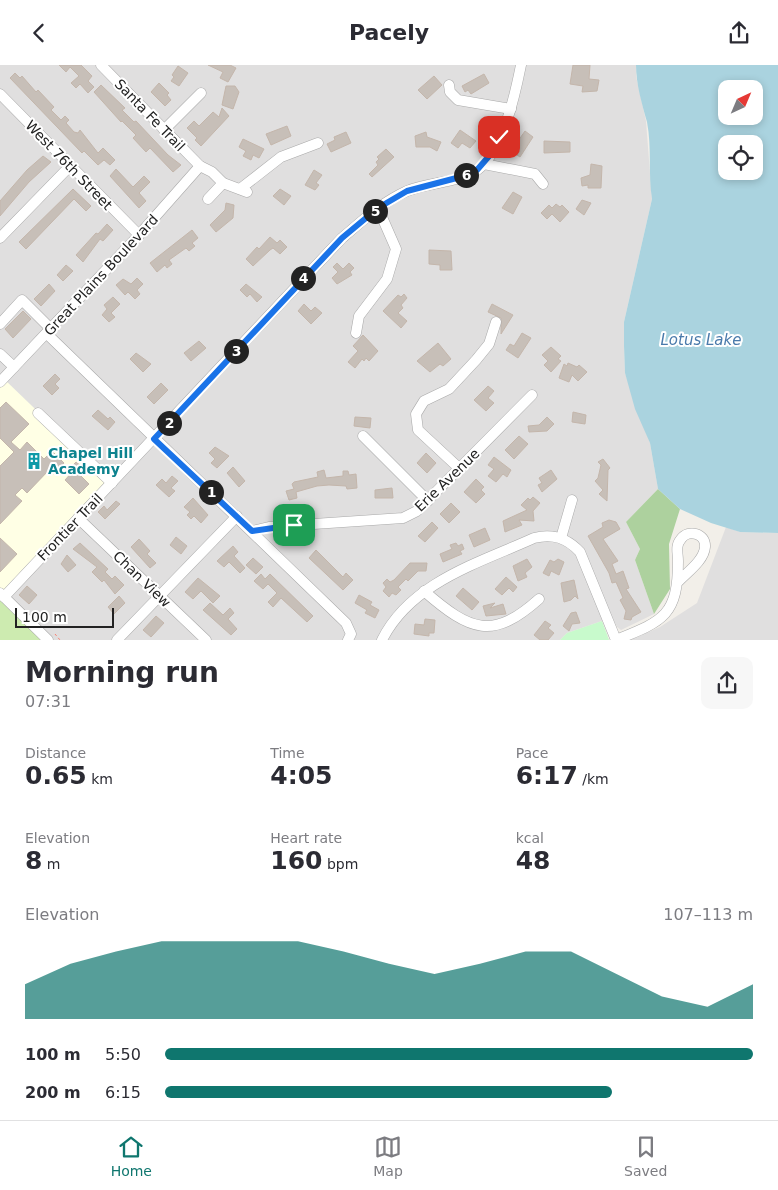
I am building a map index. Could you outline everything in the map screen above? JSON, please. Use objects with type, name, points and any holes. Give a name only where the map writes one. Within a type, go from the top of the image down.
[{"type":"street","name":"Santa Fe Trail","points":[[101,65],[200,166],[212,172],[223,183],[243,191],[281,157],[318,143]]},
{"type":"street","points":[[521,65],[511,109],[499,137],[484,164],[535,174],[543,184]]},
{"type":"street","points":[[449,85],[450,92],[458,100],[511,109]]},
{"type":"street","points":[[164,130],[201,93]]},
{"type":"street","name":"West 76th Street","points":[[0,95],[139,235]]},
{"type":"street","name":"Frontier Trail","points":[[2,595],[154,439],[321,258],[378,208],[407,191],[468,175],[484,164]]},
{"type":"street","points":[[0,239],[70,166]]},
{"type":"street","name":"Great Plains Boulevard","points":[[0,381],[49,332],[200,166]]},
{"type":"street","points":[[208,199],[223,183]]},
{"type":"street","points":[[356,333],[359,316],[387,279],[396,249],[378,208]]},
{"type":"street","points":[[0,324],[22,300],[49,332],[154,439],[237,516],[346,623],[349,637]]},
{"type":"street","points":[[460,469],[418,430],[416,413],[424,401],[449,389],[476,360],[489,344],[496,322]]},
{"type":"street","points":[[0,354],[14,367]]},
{"type":"street","name":"Erie Avenue","points":[[252,531],[277,527],[402,518],[417,511],[532,395]]},
{"type":"street","points":[[38,413],[112,483]]},
{"type":"street","points":[[363,436],[428,501]]},
{"type":"street","points":[[561,538],[572,500]]},
{"type":"street","points":[[117,640],[237,516]]},
{"type":"street","name":"Chan View","points":[[78,519],[206,640]]},
{"type":"street","points":[[382,640],[403,611],[424,591],[443,579],[534,538],[552,535],[572,544],[580,552],[616,640],[646,627],[666,614],[677,591],[676,546],[687,533],[698,535],[704,540],[705,547],[701,557],[677,583]]},
{"type":"street","points":[[424,591],[466,627],[480,634],[493,636],[506,634],[514,628],[524,619],[539,599]]},
{"type":"street","points":[[2,595],[48,640]]},
{"type":"shaded area","points":[[0,65],[636,65],[636,76],[646,121],[652,199],[624,322],[625,373],[650,443],[658,489],[626,522],[640,549],[635,560],[654,614],[621,630],[613,619],[602,621],[567,633],[560,640],[48,640],[4,597],[38,413],[3,379],[0,382]]},
{"type":"shaded area","points":[[3,378],[112,483],[4,597],[0,593],[0,382]]},
{"type":"shaded area","points":[[726,527],[740,532],[778,533],[778,640],[630,640],[660,627],[697,603]]},
{"type":"green space","points":[[658,489],[680,509],[669,544],[670,589],[654,614],[635,560],[640,549],[626,522]]},
{"type":"green space","points":[[0,593],[48,640],[0,640]]},
{"type":"green space","points":[[602,621],[609,640],[560,640],[567,633]]},
{"type":"water","name":"Lotus Lake","points":[[636,65],[778,65],[778,533],[740,532],[711,523],[680,509],[658,489],[650,443],[635,409],[625,373],[624,322],[652,199],[647,122],[640,94]]},
{"type":"building","points":[[59,65],[81,65],[92,76],[88,81],[94,87],[88,93],[80,84],[76,88],[71,83],[79,76],[70,67],[66,72]]},
{"type":"building","points":[[208,65],[230,65],[236,68],[228,82],[220,78],[223,72]]},
{"type":"building","points":[[573,65],[590,65],[589,79],[599,80],[597,91],[582,92],[583,86],[570,84]]},
{"type":"building","points":[[178,66],[188,73],[179,86],[171,81],[174,77],[172,75]]},
{"type":"building","points":[[15,73],[20,78],[22,76],[36,92],[38,90],[54,107],[51,110],[61,120],[65,116],[69,120],[66,123],[74,132],[78,133],[80,130],[98,153],[103,148],[115,160],[110,165],[104,160],[98,165],[84,151],[82,153],[10,78]]},
{"type":"building","points":[[484,74],[489,83],[471,94],[468,90],[465,92],[462,86]]},
{"type":"building","points":[[434,76],[442,85],[427,99],[418,90]]},
{"type":"building","points":[[159,83],[169,93],[167,95],[171,100],[165,106],[151,92]]},
{"type":"building","points":[[101,85],[125,108],[122,110],[134,122],[136,121],[168,155],[181,165],[173,172],[150,148],[146,152],[133,138],[136,135],[121,122],[94,92]]},
{"type":"building","points":[[226,86],[235,86],[239,92],[233,109],[222,105]]},
{"type":"building","points":[[222,108],[229,116],[201,146],[195,140],[197,138],[187,128],[194,121],[199,126],[213,112],[219,117]]},
{"type":"building","points":[[287,126],[291,136],[271,145],[266,134]]},
{"type":"building","points":[[460,130],[476,141],[470,148],[462,143],[458,148],[451,143]]},
{"type":"building","points":[[525,131],[533,137],[520,157],[511,151]]},
{"type":"building","points":[[346,132],[351,143],[331,152],[327,144],[335,140],[334,137]]},
{"type":"building","points":[[426,132],[427,137],[441,142],[437,151],[430,147],[416,147],[415,136]]},
{"type":"building","points":[[243,139],[264,149],[259,158],[253,155],[251,160],[243,156],[246,151],[239,147]]},
{"type":"building","points":[[544,141],[570,142],[570,152],[544,153]]},
{"type":"building","points":[[386,149],[394,157],[372,177],[369,174],[378,165],[376,162],[379,159],[377,157]]},
{"type":"building","points":[[43,156],[51,162],[29,182],[0,216],[0,201],[27,170]]},
{"type":"building","points":[[591,164],[602,166],[601,188],[588,188],[588,185],[582,186],[581,178],[590,175]]},
{"type":"building","points":[[116,169],[133,187],[144,176],[150,182],[139,193],[146,201],[139,208],[110,176]]},
{"type":"building","points":[[314,170],[322,175],[316,183],[319,185],[315,190],[305,185]]},
{"type":"building","points":[[73,189],[91,206],[86,211],[74,199],[26,249],[19,242]]},
{"type":"building","points":[[280,189],[291,196],[284,205],[273,196]]},
{"type":"building","points":[[513,192],[522,197],[513,214],[502,208]]},
{"type":"building","points":[[582,200],[591,203],[584,215],[576,209]]},
{"type":"building","points":[[226,203],[234,205],[233,218],[216,232],[210,225],[225,210]]},
{"type":"building","points":[[556,204],[560,207],[562,205],[569,212],[560,222],[552,214],[547,219],[541,213],[549,205],[552,208]]},
{"type":"building","points":[[107,224],[113,230],[103,241],[100,239],[83,262],[76,255]]},
{"type":"building","points":[[192,230],[198,238],[192,243],[195,246],[189,251],[186,248],[169,260],[172,264],[167,268],[165,265],[157,272],[150,263]]},
{"type":"building","points":[[270,237],[277,243],[280,240],[287,247],[280,254],[273,248],[253,266],[246,259]]},
{"type":"building","points":[[429,250],[451,251],[452,270],[440,270],[440,265],[429,264]]},
{"type":"building","points":[[337,263],[343,269],[349,263],[354,268],[350,272],[352,275],[337,284],[332,278],[338,272],[333,267]]},
{"type":"building","points":[[66,265],[73,271],[63,281],[57,275]]},
{"type":"building","points":[[137,278],[143,284],[137,290],[140,294],[135,299],[128,292],[125,295],[116,285],[123,279],[131,284]]},
{"type":"building","points":[[49,284],[55,291],[41,306],[34,299]]},
{"type":"building","points":[[246,284],[262,297],[257,302],[250,294],[247,297],[240,290]]},
{"type":"building","points":[[404,294],[407,298],[401,305],[403,308],[398,313],[407,321],[401,328],[383,311],[398,295],[401,297]]},
{"type":"building","points":[[113,297],[120,304],[111,313],[115,317],[109,322],[102,315],[107,309],[104,305]]},
{"type":"building","points":[[304,304],[311,311],[315,307],[322,313],[311,324],[298,311]]},
{"type":"building","points":[[492,304],[513,315],[501,334],[501,318],[488,312]]},
{"type":"building","points":[[23,311],[31,319],[13,338],[5,329]]},
{"type":"building","points":[[522,333],[531,338],[518,358],[506,350],[510,344],[514,346]]},
{"type":"building","points":[[363,335],[378,351],[369,361],[366,358],[364,361],[362,359],[355,368],[348,362],[358,351],[353,346]]},
{"type":"building","points":[[199,341],[206,348],[191,361],[184,353]]},
{"type":"building","points":[[438,343],[451,359],[443,366],[440,364],[430,372],[417,361]]},
{"type":"building","points":[[551,347],[561,356],[558,359],[561,361],[551,372],[544,365],[548,361],[542,355]]},
{"type":"building","points":[[136,353],[151,364],[143,372],[130,359]]},
{"type":"building","points":[[568,363],[577,367],[579,365],[587,372],[578,381],[572,375],[569,382],[559,378],[564,364],[567,366]]},
{"type":"building","points":[[55,374],[60,379],[55,384],[59,388],[52,395],[43,386]]},
{"type":"building","points":[[161,383],[168,390],[154,404],[147,397]]},
{"type":"building","points":[[488,386],[494,391],[488,398],[494,403],[486,411],[474,400]]},
{"type":"building","name":"Chapel Hill Academy","points":[[6,402],[29,424],[11,442],[20,450],[27,442],[44,459],[52,451],[64,463],[54,474],[49,470],[27,493],[22,488],[15,495],[22,501],[0,524],[0,466],[14,452],[0,438],[0,408]]},
{"type":"building","points":[[98,410],[108,419],[110,417],[115,422],[108,430],[92,416]]},
{"type":"building","points":[[573,412],[586,415],[585,424],[572,422]]},
{"type":"building","points":[[355,417],[371,418],[370,428],[354,426]]},
{"type":"building","points":[[547,417],[554,424],[547,431],[529,432],[528,426],[539,425]]},
{"type":"building","points":[[519,436],[528,444],[514,459],[505,450]]},
{"type":"building","points":[[215,447],[229,456],[217,468],[211,463],[215,459],[209,453]]},
{"type":"building","points":[[426,453],[436,463],[427,473],[417,463]]},
{"type":"building","points":[[494,457],[511,470],[507,477],[503,474],[496,482],[488,476],[494,469],[488,465]]},
{"type":"building","points":[[603,459],[610,468],[608,470],[607,501],[599,494],[603,490],[595,481],[598,478],[601,465],[598,462]]},
{"type":"building","points":[[76,462],[81,466],[76,471],[89,484],[79,494],[65,480],[74,470],[71,467]]},
{"type":"building","points":[[233,467],[245,481],[239,487],[227,473]]},
{"type":"building","points":[[324,470],[326,478],[343,476],[343,471],[348,471],[349,475],[356,474],[357,488],[347,489],[346,486],[329,485],[317,486],[296,492],[297,498],[289,500],[286,491],[294,489],[292,484],[294,482],[318,477],[317,472]]},
{"type":"building","points":[[551,470],[557,479],[542,492],[538,485],[542,483],[539,478]]},
{"type":"building","points":[[172,476],[178,481],[171,488],[175,491],[169,497],[156,485],[162,479],[166,483]]},
{"type":"building","points":[[476,479],[484,487],[481,490],[485,494],[476,503],[464,492]]},
{"type":"building","points":[[392,488],[393,498],[375,498],[375,490]]},
{"type":"building","points":[[533,497],[540,503],[533,511],[534,521],[519,520],[522,525],[505,532],[503,521],[527,510],[521,505],[528,498],[530,500]]},
{"type":"building","points":[[193,498],[208,515],[201,523],[194,516],[191,519],[187,515],[190,512],[184,507]]},
{"type":"building","points":[[116,501],[120,504],[105,519],[98,512],[104,506],[107,510]]},
{"type":"building","points":[[451,503],[460,512],[449,523],[440,514]]},
{"type":"building","points":[[609,520],[616,522],[620,529],[603,539],[618,561],[612,564],[616,574],[623,571],[629,588],[626,589],[641,612],[632,617],[631,620],[624,619],[626,611],[620,600],[623,598],[616,582],[612,583],[609,573],[588,536],[603,527],[602,523]]},
{"type":"building","points":[[432,522],[438,528],[425,542],[418,536]]},
{"type":"building","points":[[485,528],[490,540],[474,547],[469,535]]},
{"type":"building","points":[[176,537],[187,546],[181,554],[170,545]]},
{"type":"building","points":[[0,538],[17,554],[0,572]]},
{"type":"building","points":[[139,539],[150,551],[147,554],[156,563],[150,568],[131,547]]},
{"type":"building","points":[[80,543],[108,569],[105,572],[112,579],[115,576],[124,585],[115,594],[104,580],[102,582],[92,572],[97,567],[73,549]]},
{"type":"building","points":[[456,543],[458,546],[462,544],[464,549],[460,551],[462,554],[443,562],[440,554],[452,549],[450,545]]},
{"type":"building","points":[[233,546],[238,552],[234,556],[245,568],[240,573],[229,562],[224,567],[217,561]]},
{"type":"building","points":[[316,550],[343,577],[346,573],[353,580],[343,590],[309,558]]},
{"type":"building","points":[[67,555],[76,565],[68,572],[61,564]]},
{"type":"building","points":[[253,558],[263,567],[256,574],[246,565]]},
{"type":"building","points":[[527,559],[532,567],[525,573],[527,577],[518,581],[513,566]]},
{"type":"building","points":[[558,559],[564,562],[559,575],[551,571],[549,576],[543,573],[550,560],[554,562]]},
{"type":"building","points":[[410,563],[427,563],[426,571],[418,571],[408,581],[406,579],[398,587],[401,590],[396,595],[392,593],[389,597],[383,591],[386,587],[383,583],[387,579],[390,582],[394,580]]},
{"type":"building","points":[[261,574],[265,579],[270,574],[313,616],[307,622],[281,598],[273,607],[268,602],[277,593],[268,584],[263,589],[254,581]]},
{"type":"building","points":[[506,577],[517,587],[513,592],[509,588],[502,595],[495,589]]},
{"type":"building","points":[[198,578],[220,596],[213,603],[201,591],[193,599],[185,592]]},
{"type":"building","points":[[574,580],[578,599],[575,596],[571,600],[564,602],[561,583]]},
{"type":"building","points":[[27,586],[37,595],[29,604],[19,595]]},
{"type":"building","points":[[463,588],[479,602],[472,610],[456,596]]},
{"type":"building","points":[[359,595],[372,602],[370,605],[379,610],[375,618],[365,613],[367,610],[355,603]]},
{"type":"building","points":[[119,596],[125,603],[114,614],[108,607]]},
{"type":"building","points":[[210,603],[223,615],[230,608],[234,613],[228,619],[237,629],[231,635],[203,610]]},
{"type":"building","points":[[495,603],[490,608],[503,604],[506,614],[486,616],[483,606]]},
{"type":"building","points":[[576,612],[580,623],[572,624],[569,631],[563,626],[571,613]]},
{"type":"building","points":[[156,616],[164,623],[151,637],[143,630]]},
{"type":"building","points":[[425,619],[435,620],[434,633],[429,633],[429,636],[414,634],[415,624],[424,625]]},
{"type":"building","points":[[545,621],[551,625],[548,628],[554,633],[548,640],[540,640],[534,635]]},
{"type":"place","name":"Chapel Hill Academy","points":[[34,461]]},
{"type":"route","points":[[294,525],[269,527],[252,531],[154,439],[263,324],[321,258],[342,238],[378,208],[407,191],[468,175],[477,170],[484,164],[499,137]]}]
